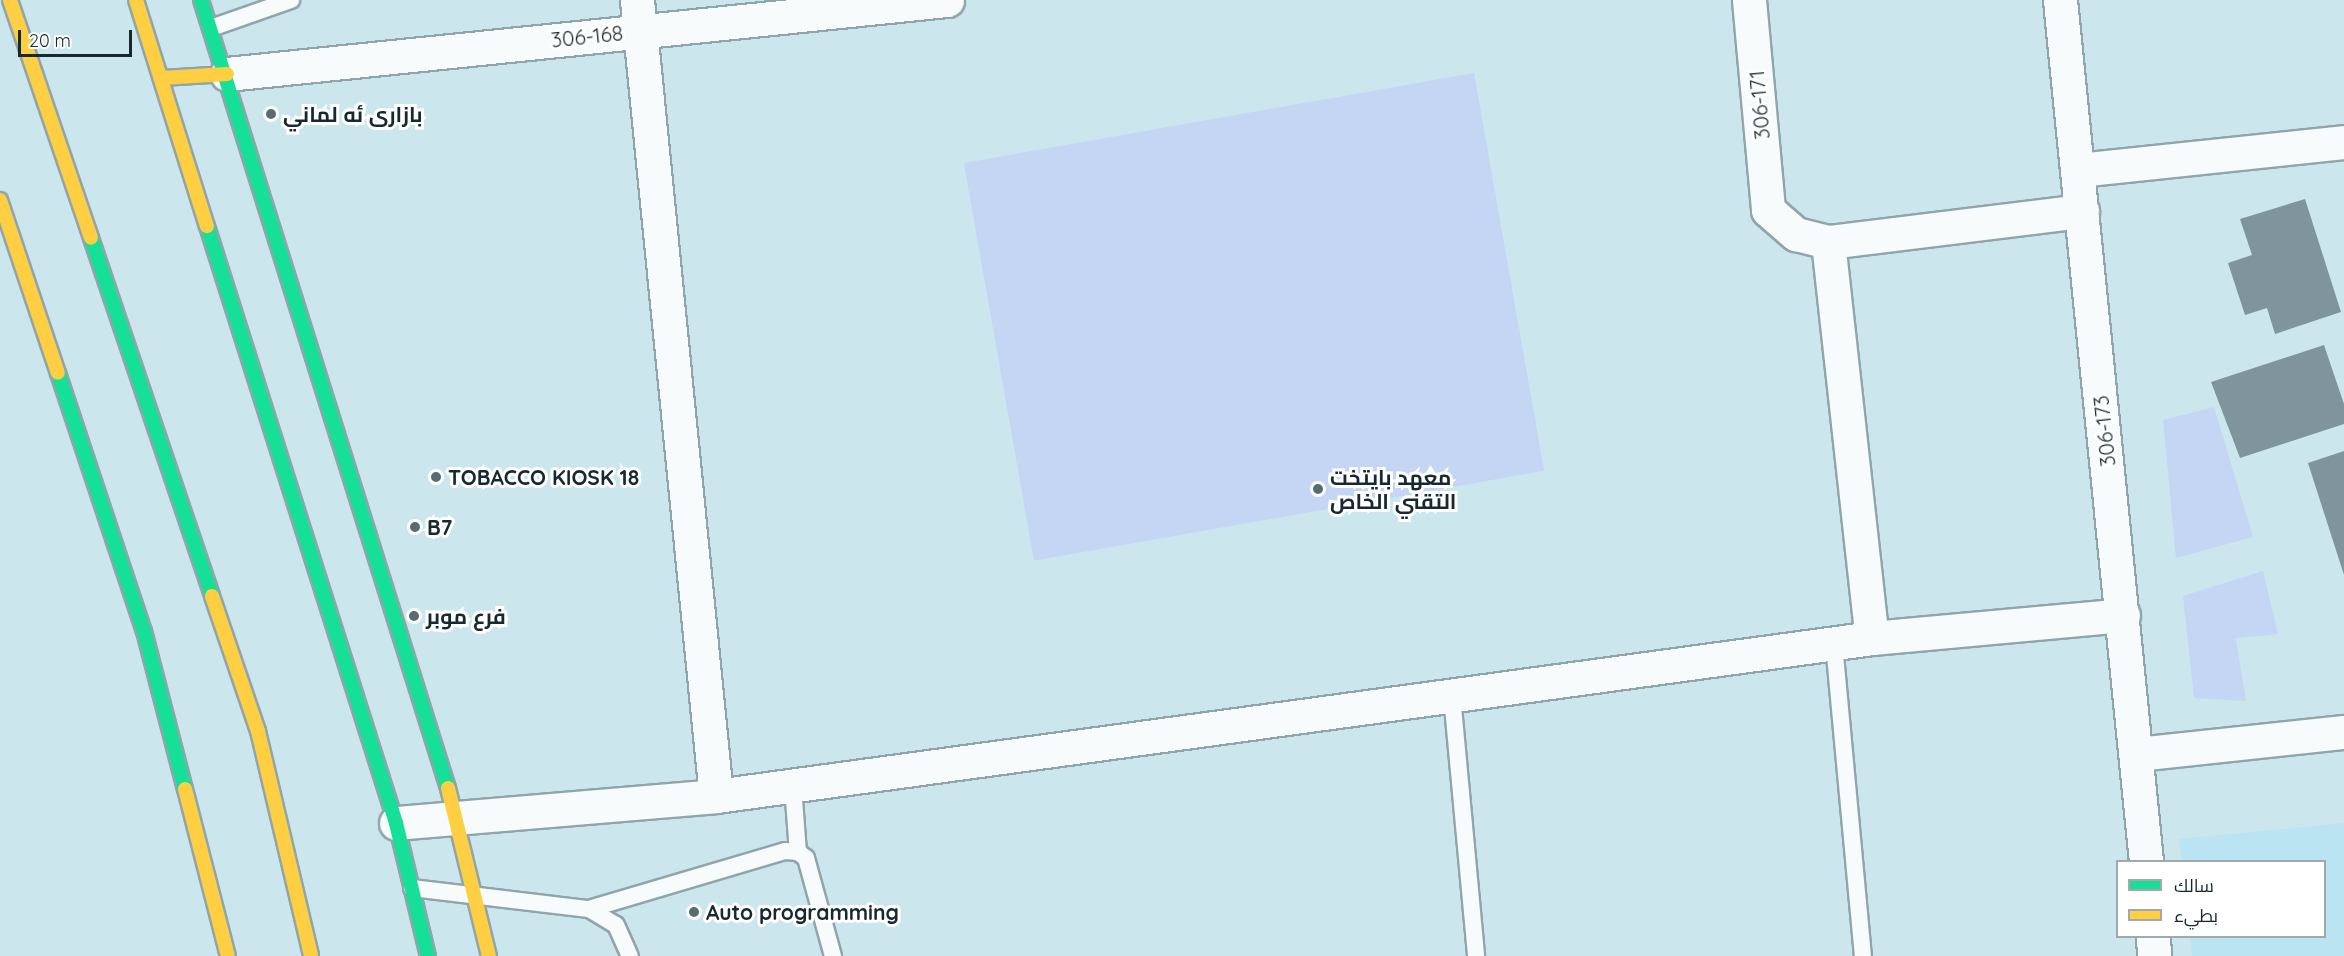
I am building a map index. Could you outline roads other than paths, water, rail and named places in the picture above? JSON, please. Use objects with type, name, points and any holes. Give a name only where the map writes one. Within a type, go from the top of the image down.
[{"type":"main road","points":[[10,0],[258,730],[311,956]]},
{"type":"main road","points":[[136,0],[396,822],[428,956]]},
{"type":"main road","points":[[201,0],[457,817],[489,956]]},
{"type":"main road","points":[[162,78],[226,74]]},
{"type":"main road","points":[[0,200],[144,631],[228,956]]},
{"type":"street","name":"306-168","points":[[226,74],[638,15],[945,0]]},
{"type":"street","name":"306-171","points":[[1749,0],[1768,210],[1796,234],[1828,242]]},
{"type":"street","name":"306-173","points":[[2060,0],[2146,860]]},
{"type":"street","points":[[638,15],[716,796]]},
{"type":"street","points":[[2078,171],[2344,142]]},
{"type":"street","points":[[1872,638],[1828,242],[2082,212]]},
{"type":"street","points":[[396,822],[716,796],[1872,638],[2123,615]]},
{"type":"street","points":[[2137,754],[2344,732]]},
{"type":"street","points":[[2152,938],[2154,956]]},
{"type":"lane","points":[[211,28],[291,0]]},
{"type":"lane","points":[[1834,644],[1863,956]]},
{"type":"lane","points":[[1452,696],[1476,956]]},
{"type":"lane","points":[[793,786],[798,852]]},
{"type":"lane","points":[[412,888],[589,909],[785,851],[798,852],[806,858],[833,956]]},
{"type":"lane","points":[[589,909],[616,925],[630,956]]},
{"type":"place","name":"بازارى ئه لماني","points":[[271,114]]},
{"type":"place","name":"TOBACCO KIOSK 18","points":[[436,477]]},
{"type":"place","name":"معهد بايتخت التقني الخاص","points":[[1318,489]]},
{"type":"place","name":"B7","points":[[415,527]]},
{"type":"place","name":"فرع موبر","points":[[414,616]]},
{"type":"place","name":"Auto programming","points":[[694,912]]}]
